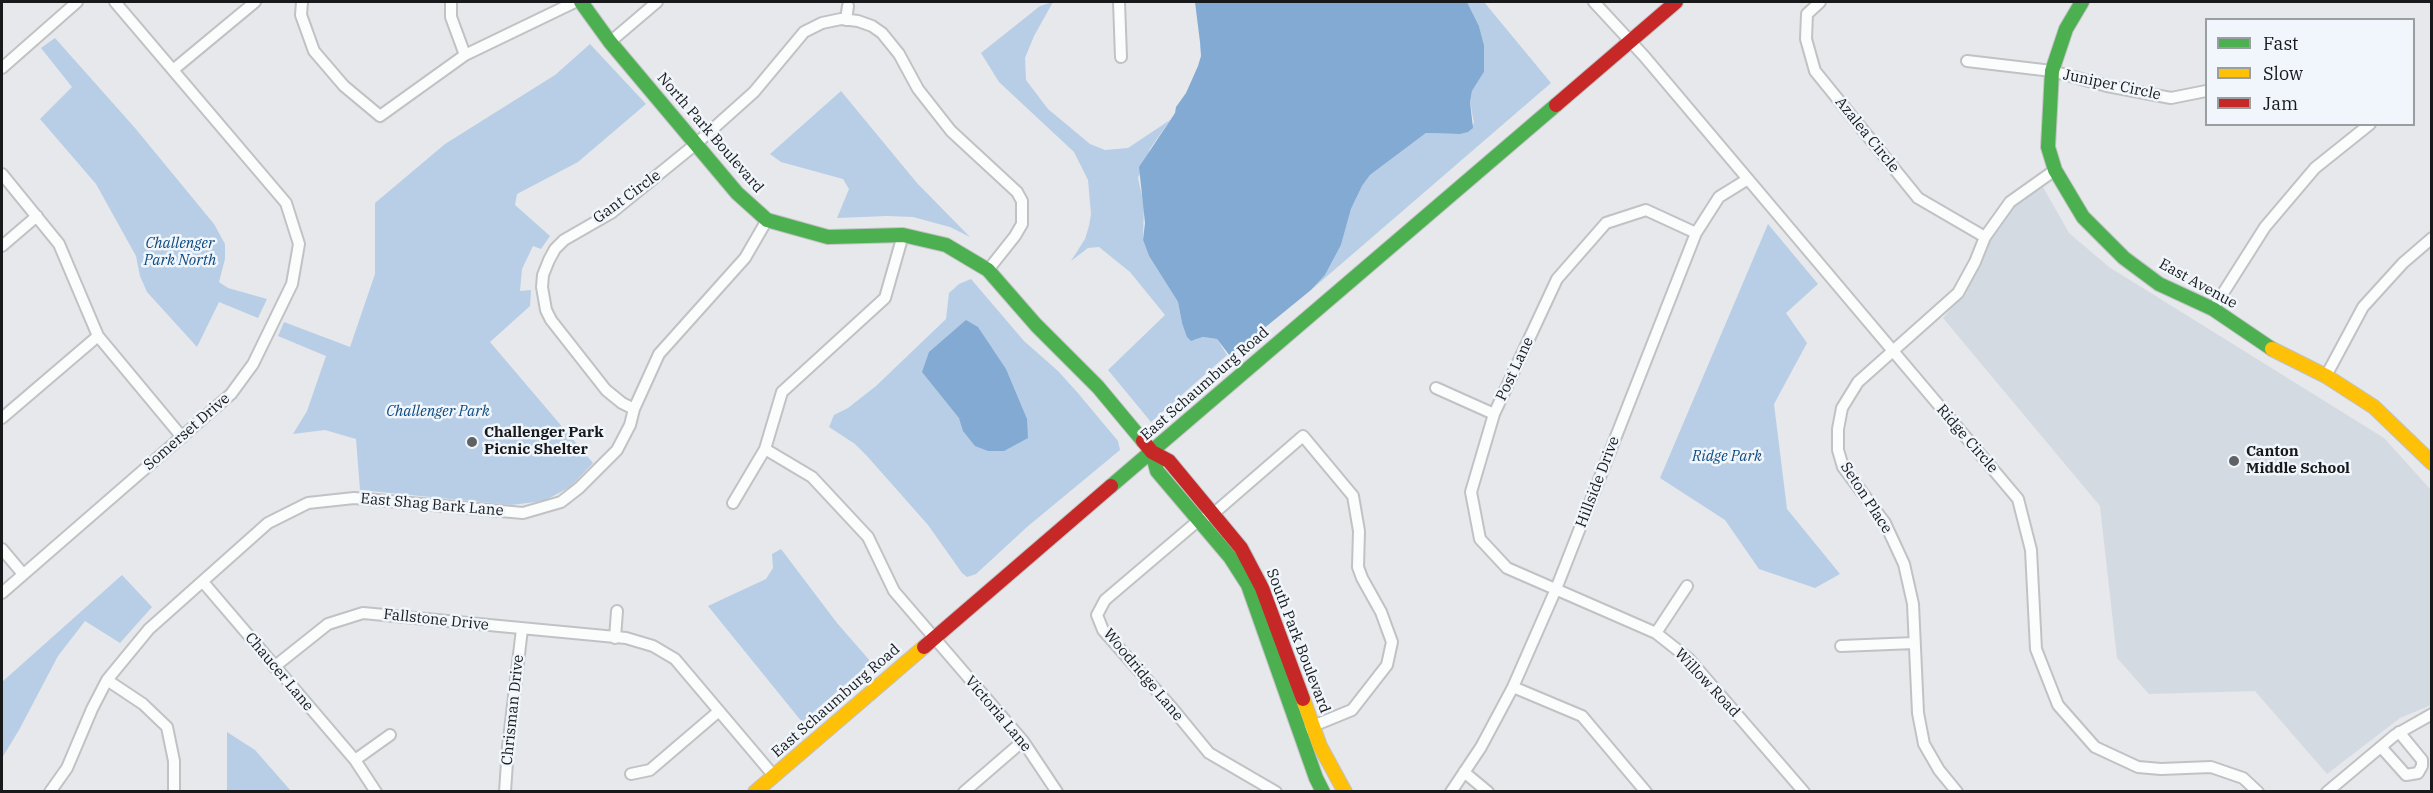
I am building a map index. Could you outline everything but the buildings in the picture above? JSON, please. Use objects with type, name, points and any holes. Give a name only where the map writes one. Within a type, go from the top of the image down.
[{"type":"street","points":[[2,68],[77,2]]},
{"type":"street","name":"Somerset Drive","points":[[2,593],[231,394],[252,364],[292,284],[299,244],[286,203],[115,2]]},
{"type":"street","points":[[173,70],[255,2]]},
{"type":"street","points":[[302,2],[301,15],[314,51],[344,86],[380,116],[465,55],[575,2]]},
{"type":"street","points":[[452,2],[452,17],[465,55]]},
{"type":"street","name":"North Park Boulevard","points":[[581,2],[610,42],[737,193],[767,220],[828,237],[903,235],[946,245],[988,270],[1036,325],[1098,387],[1152,452]]},
{"type":"street","points":[[610,42],[657,2]]},
{"type":"street","points":[[1119,2],[1121,57]]},
{"type":"street","name":"Ridge Circle","points":[[1594,2],[1644,56],[2018,499],[2031,550],[2036,648],[2058,705],[2095,747],[2138,767],[2161,769],[2211,767],[2243,778],[2259,792]]},
{"type":"street","name":"East Schaumburg Road","points":[[755,792],[1676,2]]},
{"type":"street","name":"Azalea Circle","points":[[1820,2],[1807,14],[1806,39],[1815,70],[1918,198],[1985,237]]},
{"type":"street","name":"East Avenue","points":[[2082,2],[2066,29],[2052,71],[2048,147],[2055,170],[2083,217],[2124,258],[2159,284],[2212,309],[2274,351],[2326,376],[2374,407],[2429,454]]},
{"type":"street","points":[[846,20],[848,6]]},
{"type":"street","name":"Gant Circle","points":[[634,409],[606,390],[559,333],[546,310],[542,287],[543,275],[555,249],[564,240],[611,213],[697,143],[754,92],[804,32],[822,23],[846,20],[872,26],[882,33],[899,54],[918,89],[951,131],[1006,180],[1022,201],[1022,224],[988,270]]},
{"type":"street","name":"Juniper Circle","points":[[1967,62],[2052,71],[2108,86],[2171,98],[2205,91]]},
{"type":"street","points":[[2212,309],[2265,227],[2315,168],[2368,126]]},
{"type":"street","name":"Seton Place","points":[[1957,792],[1939,770],[1924,744],[1918,713],[1913,604],[1904,564],[1885,523],[1843,467],[1838,450],[1838,429],[1842,408],[1858,382],[1958,293],[1975,262],[1985,237],[2010,202],[2055,170]]},
{"type":"street","points":[[2,174],[58,244],[98,336],[182,437]]},
{"type":"street","name":"Hillside Drive","points":[[1451,792],[1481,747],[1513,687],[1556,589],[1696,233],[1719,197],[1748,179]]},
{"type":"street","name":"Post Lane","points":[[1556,589],[1507,568],[1480,539],[1471,492],[1494,414],[1557,279],[1606,223],[1646,210],[1696,233]]},
{"type":"street","points":[[2,246],[37,216]]},
{"type":"street","name":"East Shag Bark Lane","points":[[50,792],[67,768],[107,680],[149,629],[268,523],[308,503],[354,498],[523,513],[561,502],[579,488],[617,450],[630,425],[634,409],[659,354],[745,258],[767,220]]},
{"type":"street","points":[[733,503],[765,449],[782,392],[885,298],[903,235]]},
{"type":"street","points":[[2326,376],[2363,307],[2403,263],[2432,238]]},
{"type":"street","points":[[2,418],[98,336]]},
{"type":"street","points":[[1436,388],[1494,414]]},
{"type":"street","points":[[1199,520],[1213,514],[1303,436],[1353,495],[1359,531],[1358,567],[1381,612],[1392,642],[1387,665],[1352,710],[1299,731]]},
{"type":"street","name":"Victoria Lane","points":[[765,449],[812,477],[868,537],[894,591],[1023,741],[1057,792]]},
{"type":"street","name":"South Park Boulevard","points":[[1152,452],[1169,460],[1241,548],[1259,579],[1326,759],[1342,788]]},
{"type":"street","name":"South Park Boulevard","points":[[1152,452],[1157,471],[1230,556],[1248,585],[1316,778],[1324,792]]},
{"type":"street","name":"Woodridge Lane","points":[[1199,520],[1106,600],[1097,615],[1103,630],[1209,753],[1276,792]]},
{"type":"street","points":[[2,549],[23,574]]},
{"type":"street","name":"Chaucer Lane","points":[[203,582],[355,760],[376,792]]},
{"type":"street","points":[[1656,633],[1688,586]]},
{"type":"street","name":"Willow Road","points":[[1556,589],[1656,633],[1689,659],[1804,792]]},
{"type":"street","points":[[615,638],[617,611]]},
{"type":"street","name":"Fallstone Drive","points":[[274,667],[328,624],[363,613],[626,638],[654,646],[675,659],[774,776]]},
{"type":"street","name":"Chrisman Drive","points":[[506,792],[508,747],[522,629]]},
{"type":"street","points":[[1841,646],[1914,643]]},
{"type":"street","points":[[107,680],[143,704],[166,728],[174,761],[174,792]]},
{"type":"street","points":[[1513,687],[1582,716],[1646,792]]},
{"type":"street","points":[[631,774],[650,770],[719,711]]},
{"type":"street","points":[[2327,792],[2399,732],[2432,714]]},
{"type":"street","points":[[2381,747],[2406,775],[2418,773],[2422,760],[2399,732]]},
{"type":"street","points":[[355,760],[390,735]]},
{"type":"street","points":[[964,792],[1023,741]]},
{"type":"street","points":[[1464,772],[1488,792]]},
{"type":"street","points":[[1324,792],[1342,788]]},
{"type":"shaded area","name":"Canton Middle School","points":[[2043,187],[2069,233],[2109,267],[2384,438],[2431,490],[2431,705],[2400,718],[2327,774],[2255,691],[2149,694],[2117,658],[2100,506],[1943,318],[1967,290],[1993,233],[2006,213],[2028,194]]},
{"type":"green space","points":[[1053,2],[1025,58],[1026,80],[1048,109],[1090,144],[1105,150],[1128,148],[1170,120],[1150,149],[1138,178],[1144,205],[1143,240],[1149,256],[1178,302],[1182,323],[1195,340],[1203,337],[1217,339],[1227,355],[1151,422],[1108,370],[1165,315],[1130,272],[1099,247],[1088,248],[1071,261],[1085,239],[1089,226],[1091,214],[1088,180],[1074,152],[999,82],[981,53],[1040,6]]},
{"type":"green space","points":[[1467,2],[1484,2],[1551,83],[1311,290],[1325,275],[1341,245],[1351,209],[1370,175],[1426,133],[1460,134],[1474,123],[1470,102],[1472,91],[1484,72],[1484,45],[1479,26]]},
{"type":"green space","name":"Challenger Park North","points":[[55,38],[135,128],[214,224],[225,244],[225,259],[219,282],[228,288],[267,299],[258,318],[219,302],[197,347],[147,292],[140,276],[136,256],[96,184],[40,119],[72,87],[41,48]]},
{"type":"green space","name":"Challenger Park","points":[[590,44],[646,104],[578,162],[517,194],[515,205],[550,236],[541,249],[533,246],[522,269],[520,291],[531,290],[530,306],[490,342],[593,463],[570,487],[544,501],[511,505],[360,490],[356,439],[325,430],[293,434],[307,411],[326,356],[278,336],[284,322],[350,347],[375,274],[375,203],[445,144],[555,75]]},
{"type":"green space","points":[[841,91],[917,183],[970,237],[950,227],[913,217],[837,218],[849,189],[843,179],[781,162],[770,154]]},
{"type":"green space","name":"Ridge Park","points":[[1768,224],[1818,284],[1786,313],[1807,343],[1774,404],[1787,509],[1840,574],[1815,588],[1759,569],[1725,520],[1660,478]]},
{"type":"green space","points":[[971,279],[1024,341],[1058,371],[1077,392],[1118,441],[1120,450],[1027,527],[976,574],[967,577],[928,525],[867,456],[855,444],[829,427],[834,415],[848,408],[876,386],[946,319],[949,293],[959,284]]},
{"type":"green space","points":[[781,549],[837,623],[871,662],[802,722],[708,606],[766,579],[773,568],[772,554]]},
{"type":"green space","points":[[122,575],[152,607],[120,643],[85,621],[58,656],[2,758],[2,682]]},
{"type":"green space","points":[[227,732],[255,750],[291,791],[227,791]]},
{"type":"water","points":[[1195,2],[1467,2],[1479,26],[1484,45],[1484,72],[1472,91],[1470,102],[1473,128],[1460,134],[1426,133],[1370,175],[1351,209],[1341,245],[1325,275],[1311,290],[1230,356],[1217,339],[1203,337],[1191,341],[1187,337],[1178,302],[1149,256],[1143,240],[1145,223],[1139,167],[1175,113],[1198,66],[1201,56]]},
{"type":"water","points":[[966,320],[978,327],[1006,369],[1027,419],[1028,438],[1004,451],[988,451],[975,446],[963,431],[959,418],[922,372],[929,352]]},
{"type":"traffic: fast","points":[[581,2],[610,42],[737,193],[767,220],[828,237],[903,235],[946,245],[988,270],[1036,325],[1098,387],[1143,441]]},
{"type":"traffic: fast","points":[[2082,2],[2066,29],[2052,71],[2048,147],[2055,170],[2083,217],[2124,258],[2159,284],[2213,309],[2272,349]]},
{"type":"traffic: fast","points":[[1111,486],[1556,105]]},
{"type":"traffic: fast","points":[[1152,452],[1157,471],[1230,557],[1248,585],[1316,778],[1323,792]]},
{"type":"traffic: slow","points":[[2272,349],[2326,376],[2374,407],[2432,463]]},
{"type":"traffic: slow","points":[[755,792],[924,647]]},
{"type":"traffic: slow","points":[[1303,699],[1320,746],[1345,792]]},
{"type":"traffic: jam","points":[[1556,105],[1676,2]]},
{"type":"traffic: jam","points":[[1143,441],[1152,452],[1169,461],[1241,548],[1262,588],[1303,699]]},
{"type":"traffic: jam","points":[[924,647],[1111,486]]},
{"type":"place","name":"Challenger Park Picnic Shelter","points":[[472,442]]},
{"type":"place","name":"Canton Middle School","points":[[2234,461]]}]
